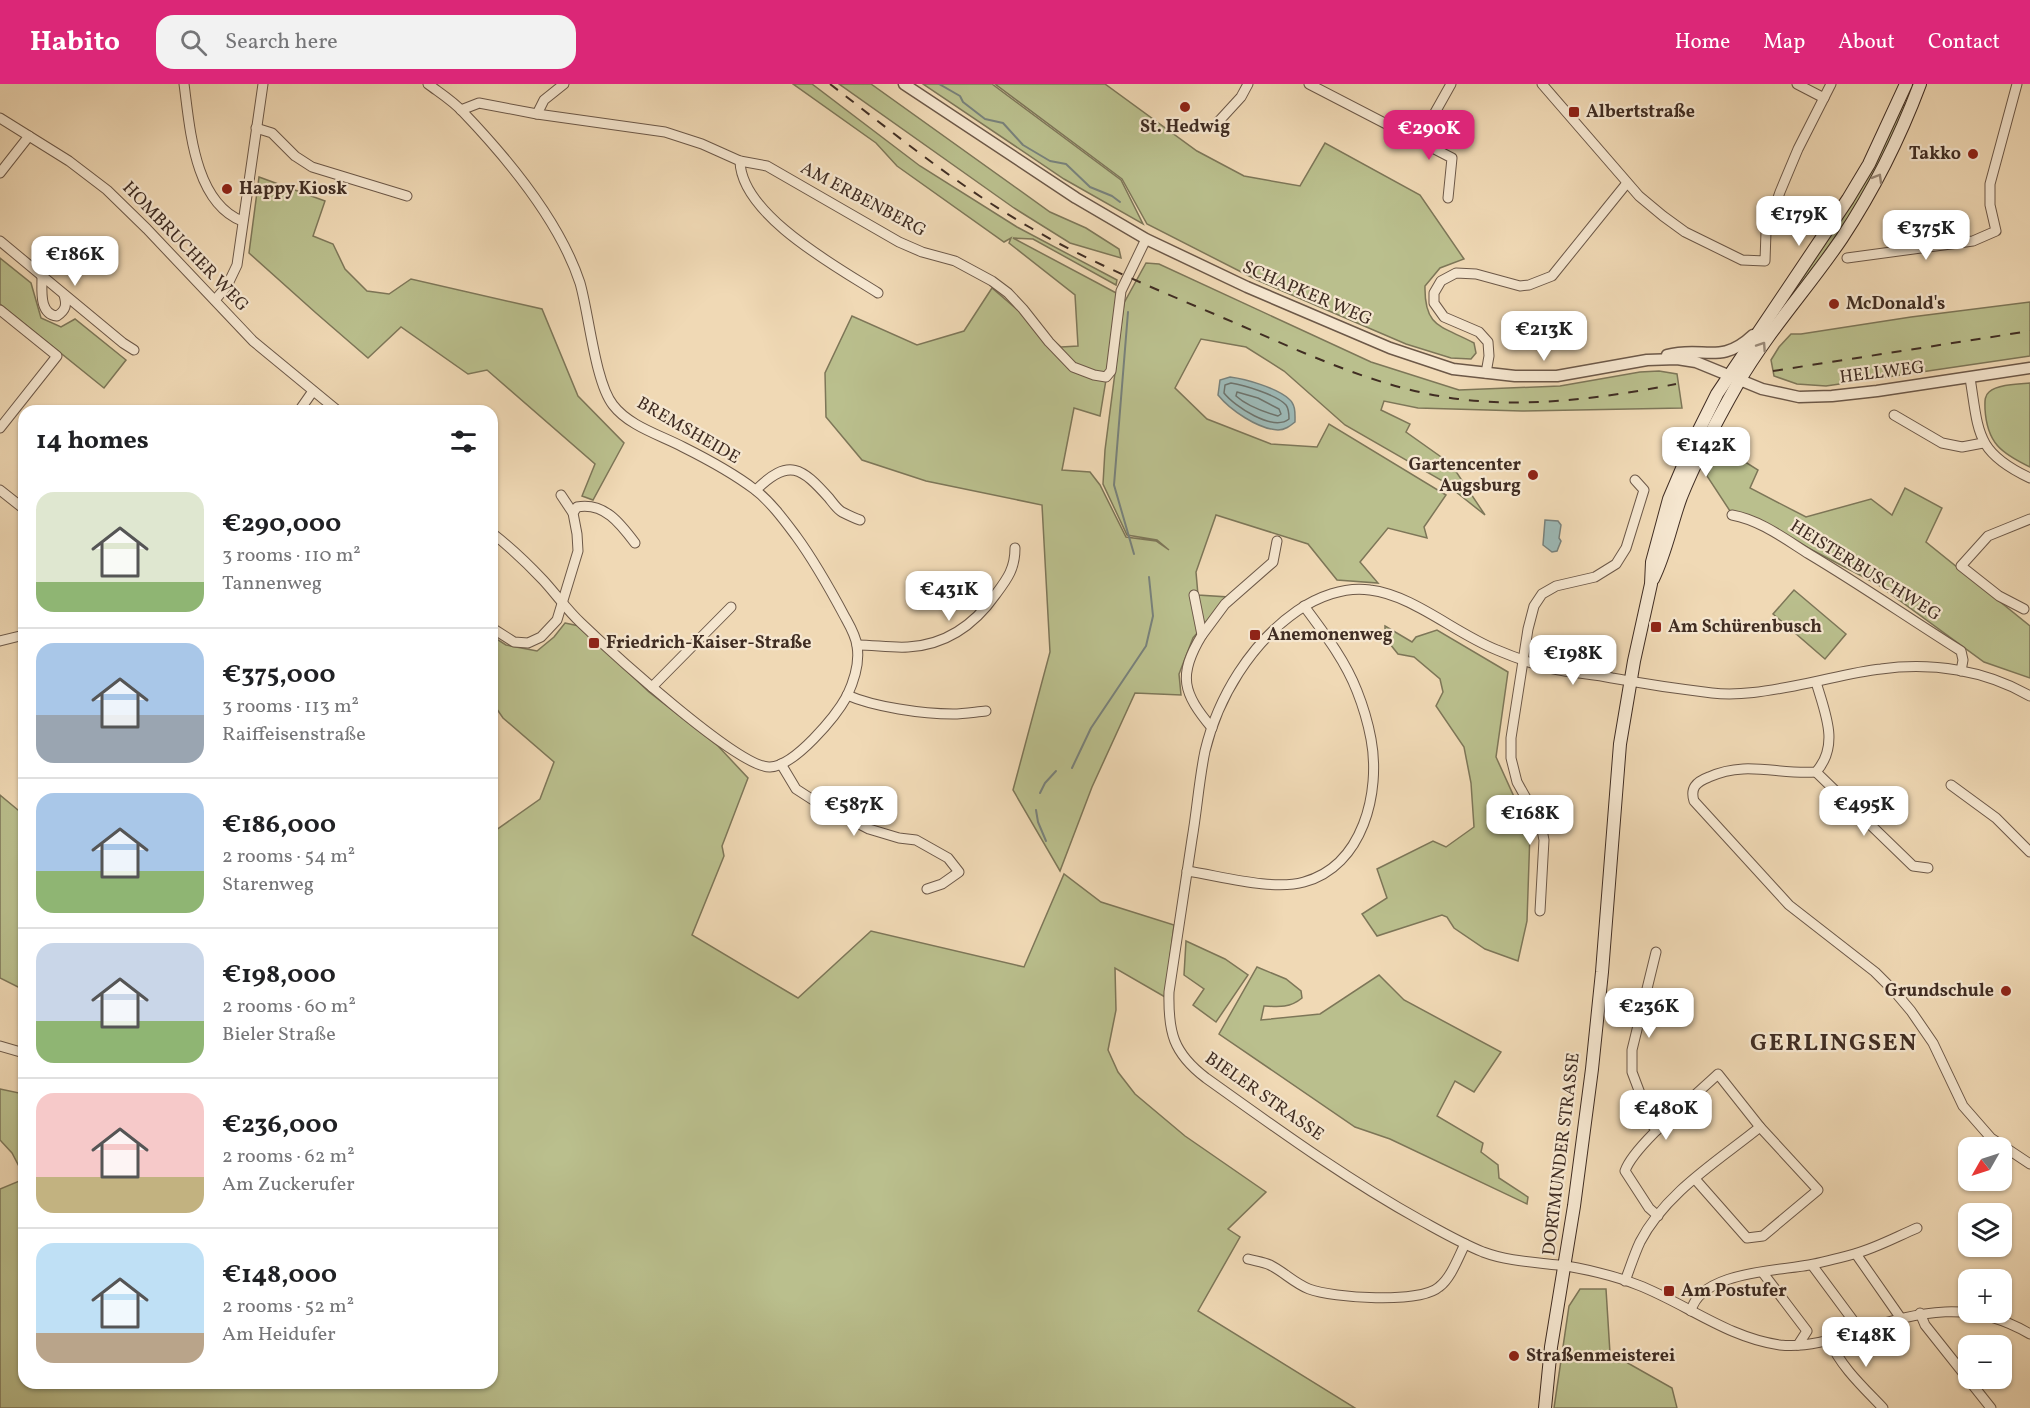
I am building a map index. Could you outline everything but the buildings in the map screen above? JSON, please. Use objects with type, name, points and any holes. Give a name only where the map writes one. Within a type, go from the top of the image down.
[{"type":"main road","name":"DORTMUNDER STRASSE","points":[[1734,378],[1760,328],[1821,240],[1869,164],[1906,84]]},
{"type":"main road","name":"DORTMUNDER STRASSE","points":[[1545,1408],[1551,1347],[1565,1266],[1593,1058],[1620,744],[1630,681],[1651,584],[1652,562],[1669,499],[1706,414],[1763,345],[1862,206],[1897,142],[1920,84]]},
{"type":"street","points":[[184,84],[189,129],[203,177],[212,194],[227,212],[242,220]]},
{"type":"street","points":[[215,300],[227,286],[237,265],[263,84]]},
{"type":"street","name":"BREMSHEIDE","points":[[428,84],[461,110],[528,189],[566,246],[580,285],[600,372],[612,405],[632,422],[700,456],[756,490],[783,519],[826,581],[857,645],[855,676],[847,695],[824,728],[781,764]]},
{"type":"street","points":[[537,114],[544,100],[564,84]]},
{"type":"street","name":"SCHAPKER WEG","points":[[904,84],[1076,198],[1146,239],[1247,287],[1390,348],[1453,369],[1486,373],[1557,376],[1647,360],[1677,358],[1696,362],[1734,378]]},
{"type":"street","points":[[1219,121],[1241,97],[1248,84]]},
{"type":"street","points":[[1309,84],[1452,158],[1448,198]]},
{"type":"street","points":[[1419,141],[1451,84]]},
{"type":"street","points":[[1542,84],[1628,183],[1652,207],[1685,232],[1714,248],[1746,260],[1766,261],[1766,232],[1798,149],[1831,84]]},
{"type":"street","points":[[1797,84],[1824,98]]},
{"type":"street","points":[[1847,258],[1972,241],[1996,231],[1990,205],[1990,184],[2017,84]]},
{"type":"street","name":"AM ERBENBERG","points":[[461,110],[479,103],[537,114],[666,132],[702,144],[740,161],[766,166],[898,242],[977,271],[1008,293],[1073,367],[1094,375],[1106,377],[1111,371],[1121,291],[1146,239]]},
{"type":"street","name":"HOMBRUCHER WEG","points":[[0,118],[89,174],[121,202],[253,341],[330,405]]},
{"type":"street","points":[[256,128],[272,133],[295,156],[312,167],[407,196]]},
{"type":"street","points":[[0,173],[29,136]]},
{"type":"street","points":[[740,161],[740,174],[748,190],[776,222],[805,246],[878,293]]},
{"type":"street","points":[[1486,373],[1489,356],[1488,342],[1479,332],[1444,317],[1434,303],[1434,293],[1441,281],[1456,273],[1476,274],[1520,285],[1529,285],[1552,276],[1628,183]]},
{"type":"street","points":[[0,242],[134,350]]},
{"type":"street","points":[[42,277],[43,304],[45,310],[51,315],[57,316],[65,309],[64,295]]},
{"type":"street","points":[[0,310],[57,356],[4,416],[0,428]]},
{"type":"street","points":[[1647,360],[1680,351],[1713,354],[1730,351],[1744,343],[1760,328]]},
{"type":"street","name":"HELLWEG","points":[[1734,378],[1762,389],[1799,397],[1844,395],[2030,368]]},
{"type":"street","points":[[1970,378],[1983,443],[2002,462],[2030,478]]},
{"type":"street","points":[[303,405],[313,391]]},
{"type":"street","points":[[1894,416],[1942,443],[1962,447],[1983,443]]},
{"type":"street","points":[[756,490],[770,476],[787,470],[800,471],[811,478],[841,512],[860,520]]},
{"type":"street","points":[[1540,911],[1544,840],[1541,825],[1517,782],[1511,758],[1511,738],[1528,629],[1534,606],[1542,594],[1556,586],[1594,577],[1611,568],[1622,557],[1644,490],[1635,480]]},
{"type":"street","points":[[0,489],[18,504]]},
{"type":"street","points":[[498,632],[514,642],[535,641],[557,620],[578,551],[573,513],[561,495]]},
{"type":"street","points":[[573,513],[577,507],[586,505],[598,507],[621,524],[635,543]]},
{"type":"street","name":"HEISTERBUSCHWEG","points":[[1732,515],[1747,518],[1772,531],[1867,589],[1961,651],[1963,660],[1961,671]]},
{"type":"street","points":[[2024,609],[1999,596],[1961,566],[1988,536],[2008,530],[2030,519]]},
{"type":"street","points":[[498,537],[514,551],[584,626],[651,687],[711,735],[757,766],[768,768],[781,764],[796,789],[869,829],[899,838],[916,840],[948,858],[959,872],[942,884],[927,889]]},
{"type":"street","points":[[1212,728],[1198,712],[1186,688],[1188,669],[1196,645],[1225,604],[1273,562],[1277,541]]},
{"type":"street","points":[[857,645],[907,647],[923,645],[945,639],[960,631],[974,621],[1002,586],[1015,563],[1015,548]]},
{"type":"street","name":"BIELER STRASSE","points":[[1630,681],[1552,669],[1523,660],[1473,640],[1402,599],[1369,589],[1328,595],[1304,606],[1273,630],[1250,656],[1232,684],[1212,728],[1201,776],[1169,992],[1168,1015],[1174,1040],[1187,1062],[1206,1078],[1360,1184],[1466,1244],[1485,1252],[1520,1262],[1565,1266],[1639,1285],[1742,1334],[1780,1345],[1830,1341],[1900,1317],[1940,1311],[1983,1315],[2029,1331]]},
{"type":"street","points":[[1194,595],[1202,635]]},
{"type":"street","points":[[1187,871],[1277,885],[1305,882],[1323,874],[1338,863],[1352,849],[1365,823],[1372,782],[1371,738],[1365,714],[1347,669],[1304,606]]},
{"type":"street","points":[[651,687],[731,608]]},
{"type":"street","points":[[0,641],[18,636]]},
{"type":"street","points":[[1630,681],[1732,694],[1773,690],[1881,669],[1924,666],[1961,671],[2004,684],[2030,696]]},
{"type":"street","points":[[1816,682],[1829,736],[1829,748],[1825,762],[1816,772],[1747,768],[1726,770],[1694,786],[1692,793],[1694,801],[1789,905],[1875,972],[1895,992],[1933,1043],[1963,1106],[1992,1138],[2030,1164]]},
{"type":"street","points":[[847,695],[905,710],[953,714],[986,711]]},
{"type":"street","points":[[1816,772],[1913,866],[1928,868]]},
{"type":"street","points":[[1951,785],[1996,818],[2030,852]]},
{"type":"street","points":[[1656,952],[1632,1050],[1632,1072],[1652,1125],[1657,1130]]},
{"type":"street","points":[[0,1046],[18,1051]]},
{"type":"street","points":[[1658,1216],[1649,1208],[1625,1172],[1628,1162],[1657,1130],[1718,1074],[1760,1127],[1818,1190],[1763,1236],[1747,1238],[1695,1179]]},
{"type":"street","points":[[1625,1281],[1641,1241],[1658,1216],[1695,1179],[1760,1127]]},
{"type":"street","points":[[1690,1311],[1698,1296],[1715,1284],[1734,1277],[1812,1265],[1856,1254],[1917,1228]]},
{"type":"street","points":[[1248,1260],[1269,1264],[1307,1288],[1325,1294],[1346,1297],[1416,1296],[1431,1293],[1443,1283],[1466,1244]]},
{"type":"street","points":[[1856,1254],[1900,1317]]},
{"type":"street","points":[[1812,1265],[1855,1323],[1857,1331]]},
{"type":"street","points":[[1763,1273],[1807,1331],[1798,1345]]},
{"type":"street","points":[[1920,1313],[1925,1325],[1991,1408]]},
{"type":"street","points":[[1830,1341],[1833,1350],[1883,1408]]},
{"type":"green space","points":[[793,84],[812,84],[920,166],[1017,227],[1117,280],[1116,285],[1033,239],[1013,238],[1120,295],[1100,416],[1074,408],[1062,470],[1090,472],[1100,485],[1126,537],[1156,541],[1169,550],[1157,540],[1127,535],[1103,484],[1105,450],[1124,303],[1146,263],[1159,264],[1371,362],[1459,390],[1560,386],[1640,372],[1659,371],[1677,374],[1682,408],[1522,411],[1418,408],[1384,401],[1381,410],[1410,424],[1406,432],[1451,464],[1485,515],[1441,480],[1345,425],[1284,371],[1246,347],[1201,339],[1175,388],[1207,419],[1271,444],[1317,447],[1329,424],[1446,495],[1424,527],[1427,538],[1388,528],[1360,562],[1378,583],[1337,580],[1308,544],[1216,515],[1196,572],[1198,595],[1228,597],[1193,638],[1179,674],[1181,695],[1135,693],[1092,787],[1060,871],[1013,790],[1050,652],[1042,505],[926,481],[862,460],[826,417],[825,373],[852,316],[917,345],[964,331],[992,288],[1061,347],[1078,346],[1075,295],[1009,243],[1011,238],[1004,242],[897,166],[876,143]]},
{"type":"green space","points":[[839,84],[871,84],[1050,212],[1086,228],[1119,249],[1121,258],[1070,243],[1014,208]]},
{"type":"green space","points":[[923,84],[992,84],[1121,180],[1143,224],[1064,179]]},
{"type":"green space","points":[[995,84],[1105,84],[1197,151],[1244,176],[1300,186],[1325,143],[1420,195],[1464,259],[1440,268],[1425,286],[1428,311],[1432,318],[1445,329],[1474,343],[1476,353],[1471,359],[1451,358],[1406,344],[1257,280],[1147,224],[1122,179]]},
{"type":"green space","points":[[1903,105],[1907,105],[1885,157],[1843,227],[1791,298],[1850,206]]},
{"type":"green space","points":[[259,177],[325,201],[313,236],[333,244],[345,269],[367,291],[389,294],[411,279],[542,309],[578,396],[624,443],[593,500],[582,496],[595,464],[487,370],[468,374],[401,327],[368,358],[249,253]]},
{"type":"green space","points":[[0,258],[31,283],[41,318],[61,327],[75,319],[126,360],[104,388],[0,304]]},
{"type":"green space","points":[[2030,302],[2030,356],[1826,386],[1797,384],[1774,376],[1771,360],[1791,334]]},
{"type":"green space","points":[[2030,383],[2030,467],[2011,457],[1992,439],[1986,421],[1985,400],[1989,392],[1998,387]]},
{"type":"green space","points":[[1720,446],[1758,470],[1750,488],[1806,517],[1871,499],[1892,515],[1905,488],[1942,508],[1926,542],[2030,626],[2030,678],[1984,662],[1877,584],[1747,516],[1730,511],[1707,476]]},
{"type":"green space","points":[[1794,590],[1846,634],[1825,659],[1773,614]]},
{"type":"green space","points":[[565,623],[579,626],[649,692],[718,746],[748,778],[722,846],[724,856],[692,935],[798,998],[871,931],[1024,967],[1064,874],[1101,902],[1174,925],[1165,997],[1115,968],[1116,1010],[1108,1050],[1118,1072],[1135,1094],[1185,1136],[1266,1192],[1228,1229],[1240,1237],[1198,1311],[1355,1408],[0,1408],[0,1189],[18,1182],[18,1389],[498,1389],[498,829],[540,799],[554,762],[503,718],[498,711],[498,640],[506,645],[537,651],[554,637]]},
{"type":"green space","points":[[1385,626],[1412,642],[1416,637],[1437,630],[1508,672],[1496,757],[1530,832],[1527,921],[1518,961],[1485,949],[1454,928],[1447,917],[1442,915],[1377,936],[1362,914],[1387,898],[1377,869],[1433,841],[1446,847],[1474,827],[1471,783],[1464,747],[1436,706],[1443,692],[1440,679],[1414,657],[1398,654],[1390,644],[1385,633]]},
{"type":"green space","points":[[0,795],[18,810],[18,987],[0,978]]},
{"type":"green space","points":[[1186,941],[1225,959],[1248,975],[1216,1022],[1193,1005],[1204,989],[1184,975]]},
{"type":"green space","points":[[1257,967],[1286,979],[1301,991],[1302,998],[1289,1005],[1264,1006],[1261,1020],[1320,1014],[1379,975],[1404,1000],[1501,1052],[1474,1092],[1455,1081],[1437,1116],[1483,1143],[1481,1152],[1498,1165],[1499,1178],[1528,1197],[1527,1204],[1390,1139],[1355,1127],[1219,1034]]},
{"type":"green space","points":[[0,1089],[18,1093],[18,1164],[12,1153],[0,1140]]},
{"type":"green space","points":[[1580,1289],[1606,1289],[1610,1353],[1672,1388],[1677,1408],[1554,1408],[1569,1306]]},
{"type":"water","points":[[1230,377],[1261,385],[1284,395],[1293,404],[1295,422],[1283,429],[1270,429],[1237,412],[1218,395],[1220,380]]},
{"type":"water","points":[[1545,520],[1558,521],[1561,525],[1559,538],[1561,541],[1557,551],[1552,552],[1543,545]]},
{"type":"waterway","points":[[939,84],[960,96],[963,102],[985,119],[1003,123],[1023,145],[1050,161],[1066,164],[1090,187],[1120,202]]},
{"type":"waterway","points":[[1128,312],[1114,485],[1134,554]]},
{"type":"waterway","points":[[1072,768],[1091,728],[1146,646],[1153,616],[1149,577]]},
{"type":"waterway","points":[[1040,793],[1045,783],[1056,771]]},
{"type":"waterway","points":[[1036,810],[1046,841]]},
{"type":"railway","points":[[830,84],[953,178],[1004,212],[1056,242],[1135,280],[1295,349],[1375,380],[1430,394],[1486,402],[1568,400],[1622,394],[1676,384]]},
{"type":"railway","points":[[1773,371],[2030,331]]},
{"type":"place","name":"St. Hedwig","points":[[1185,107]]},
{"type":"place","name":"Albertstraße","points":[[1574,112]]},
{"type":"place","name":"Takko","points":[[1973,154]]},
{"type":"place","name":"Happy Kiosk","points":[[227,189]]},
{"type":"place","name":"McDonald's","points":[[1834,304]]},
{"type":"place","name":"Gartencenter Augsburg","points":[[1533,475]]},
{"type":"place","name":"Am Schürenbusch","points":[[1656,627]]},
{"type":"place","name":"Anemonenweg","points":[[1255,635]]},
{"type":"place","name":"Friedrich-Kaiser-Straße","points":[[594,643]]},
{"type":"place","name":"Grundschule","points":[[2006,991]]},
{"type":"place","name":"Am Postufer","points":[[1669,1291]]},
{"type":"place","name":"Straßenmeisterei","points":[[1514,1356]]},
{"type":"district","name":"GERLINGSEN","points":[[1834,1044]]}]
